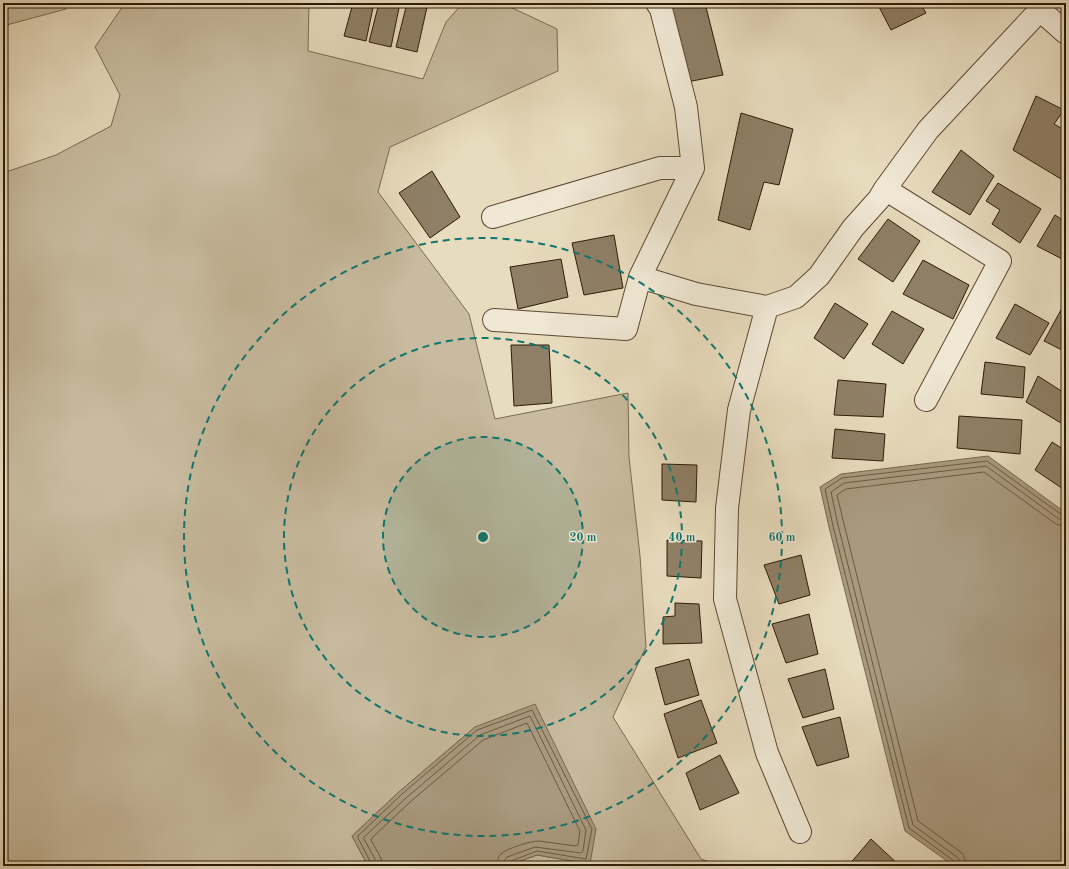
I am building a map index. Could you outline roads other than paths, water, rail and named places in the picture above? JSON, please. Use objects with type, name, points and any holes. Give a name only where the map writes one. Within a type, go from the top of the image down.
[{"type":"street","points":[[494,320],[626,329],[640,277],[693,168],[686,107],[661,10],[657,3]]},
{"type":"street","points":[[640,277],[696,294],[767,307],[796,297],[819,276],[853,228],[878,199],[928,130],[1038,7],[1066,33]]},
{"type":"street","points":[[493,217],[660,168],[693,168]]},
{"type":"street","points":[[885,189],[1000,261],[926,400]]},
{"type":"street","points":[[767,307],[739,410],[727,508],[725,599],[767,753],[800,832]]},
{"type":"water","points":[[988,456],[1066,513],[1066,866],[954,866],[905,831],[820,487],[841,474]]},
{"type":"water","points":[[535,704],[596,829],[590,864],[537,855],[507,866],[368,866],[352,836],[400,791],[475,727]]}]
